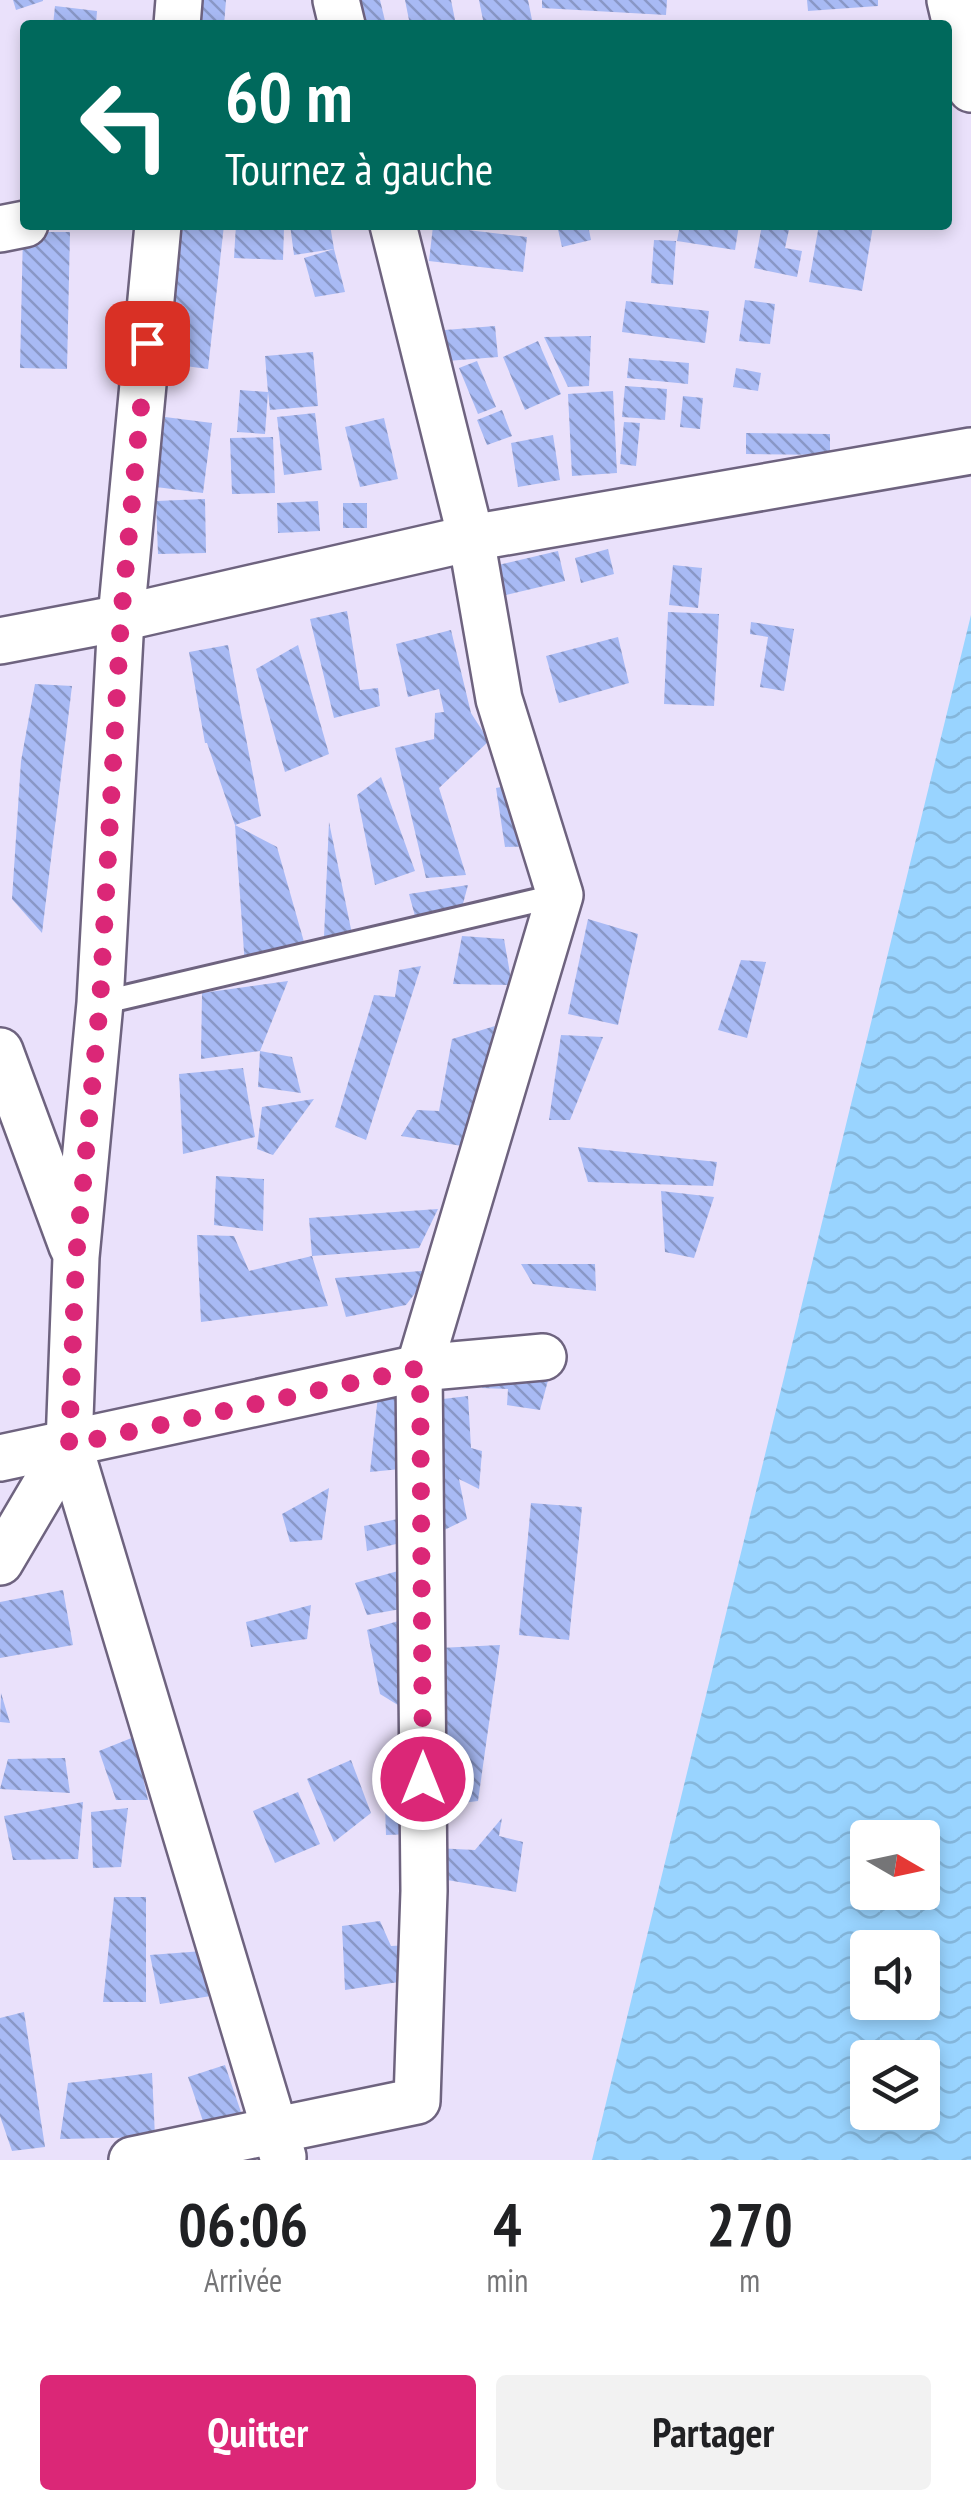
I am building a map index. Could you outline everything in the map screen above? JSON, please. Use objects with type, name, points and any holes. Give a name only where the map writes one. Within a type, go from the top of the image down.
[{"type":"street","points":[[950,0],[971,89]]},
{"type":"street","points":[[158,230],[121,618],[100,1003],[76,1258],[69,1445],[279,2146]]},
{"type":"street","points":[[132,2160],[279,2146],[417,2101],[424,1891],[420,1368],[560,895],[498,698],[471,538],[393,230]]},
{"type":"street","points":[[0,641],[121,618],[471,538],[971,451]]},
{"type":"street","points":[[0,1051],[76,1258]]},
{"type":"street","points":[[0,1458],[420,1368],[543,1357]]},
{"type":"street","points":[[0,1562],[69,1445]]},
{"type":"lane","points":[[100,1003],[560,895]]},
{"type":"water","points":[[971,615],[971,2160],[592,2160]]},
{"type":"building","points":[[13,0],[43,0],[43,1],[16,10]]},
{"type":"building","points":[[200,0],[226,0],[224,20],[198,20]]},
{"type":"building","points":[[353,0],[380,0],[385,20],[359,20]]},
{"type":"building","points":[[405,0],[451,0],[455,20],[409,20]]},
{"type":"building","points":[[479,0],[528,0],[532,20],[483,20]]},
{"type":"building","points":[[542,0],[667,0],[666,15],[542,8]]},
{"type":"building","points":[[807,0],[878,0],[878,6],[808,11]]},
{"type":"building","points":[[55,6],[97,11],[96,20],[54,20]]},
{"type":"building","points":[[175,230],[223,230],[208,369],[162,363]]},
{"type":"building","points":[[236,230],[284,230],[283,260],[234,258]]},
{"type":"building","points":[[291,230],[331,230],[334,249],[294,255]]},
{"type":"building","points":[[433,230],[527,237],[523,272],[429,261]]},
{"type":"building","points":[[558,230],[589,230],[591,240],[562,247]]},
{"type":"building","points":[[679,230],[738,230],[735,250],[677,241]]},
{"type":"building","points":[[761,230],[789,230],[785,248],[802,251],[797,277],[754,268]]},
{"type":"building","points":[[818,230],[872,230],[862,291],[809,282]]},
{"type":"building","points":[[23,232],[70,232],[67,369],[20,368]]},
{"type":"building","points":[[654,240],[676,241],[673,285],[651,283]]},
{"type":"building","points":[[334,249],[345,292],[315,297],[304,258]]},
{"type":"building","points":[[745,300],[775,304],[770,344],[739,341]]},
{"type":"building","points":[[626,301],[709,311],[705,343],[622,332]]},
{"type":"building","points":[[495,326],[498,357],[447,361],[445,330]]},
{"type":"building","points":[[591,336],[589,386],[568,387],[544,337]]},
{"type":"building","points":[[538,341],[561,394],[525,410],[503,357]]},
{"type":"building","points":[[313,352],[318,406],[270,410],[265,356]]},
{"type":"building","points":[[629,358],[689,363],[688,384],[627,378]]},
{"type":"building","points":[[477,361],[496,407],[478,414],[459,368]]},
{"type":"building","points":[[736,368],[761,373],[758,391],[733,387]]},
{"type":"building","points":[[625,386],[667,389],[665,420],[622,417]]},
{"type":"building","points":[[240,390],[268,392],[265,434],[237,432]]},
{"type":"building","points":[[613,391],[617,473],[572,476],[568,394]]},
{"type":"building","points":[[683,396],[703,398],[700,429],[680,427]]},
{"type":"building","points":[[502,410],[512,436],[487,445],[477,420]]},
{"type":"building","points":[[315,413],[322,470],[284,475],[277,417]]},
{"type":"building","points":[[165,417],[212,423],[203,493],[156,487]]},
{"type":"building","points":[[384,418],[398,479],[360,487],[345,427]]},
{"type":"building","points":[[624,422],[640,423],[636,466],[620,464]]},
{"type":"building","points":[[746,433],[830,434],[830,455],[746,454]]},
{"type":"building","points":[[553,435],[560,480],[518,487],[511,443]]},
{"type":"building","points":[[273,437],[275,493],[232,494],[230,438]]},
{"type":"building","points":[[205,499],[206,553],[158,554],[156,501]]},
{"type":"building","points":[[318,501],[320,531],[278,533],[277,503]]},
{"type":"building","points":[[343,503],[367,503],[367,528],[343,528]]},
{"type":"building","points":[[608,549],[614,574],[581,583],[575,558]]},
{"type":"building","points":[[558,551],[565,581],[502,596],[494,566]]},
{"type":"building","points":[[673,565],[702,568],[698,608],[669,605]]},
{"type":"building","points":[[347,611],[360,690],[378,688],[380,706],[334,718],[310,619]]},
{"type":"building","points":[[668,612],[719,614],[714,706],[664,704]]},
{"type":"building","points":[[751,622],[794,629],[784,691],[760,687],[768,637],[750,634]]},
{"type":"building","points":[[451,630],[471,713],[489,741],[439,788],[466,875],[426,878],[395,748],[434,739],[435,713],[444,712],[439,689],[408,697],[396,644]]},
{"type":"building","points":[[618,637],[629,683],[559,703],[546,656]]},
{"type":"building","points":[[228,645],[261,816],[235,825],[205,743],[189,652]]},
{"type":"building","points":[[298,645],[329,754],[285,772],[256,669]]},
{"type":"building","points":[[35,684],[72,686],[42,933],[12,899],[21,761]]},
{"type":"building","points":[[381,777],[415,871],[375,885],[357,795]]},
{"type":"building","points":[[531,781],[538,846],[505,847],[496,788]]},
{"type":"building","points":[[329,822],[352,934],[324,937]]},
{"type":"building","points":[[235,825],[277,847],[308,956],[245,966]]},
{"type":"building","points":[[468,885],[460,915],[415,916],[409,894]]},
{"type":"building","points":[[588,919],[638,934],[618,1025],[568,1014]]},
{"type":"building","points":[[462,936],[504,939],[512,985],[453,984]]},
{"type":"building","points":[[741,960],[766,962],[747,1038],[718,1030]]},
{"type":"building","points":[[421,966],[366,1140],[335,1127],[374,995],[395,997],[399,970]]},
{"type":"building","points":[[288,981],[260,1051],[201,1059],[202,993]]},
{"type":"building","points":[[495,1026],[462,1146],[401,1136],[417,1110],[439,1111],[452,1039]]},
{"type":"building","points":[[561,1035],[603,1037],[570,1120],[549,1120]]},
{"type":"building","points":[[260,1051],[292,1057],[301,1093],[258,1087]]},
{"type":"building","points":[[243,1068],[255,1137],[183,1154],[179,1074]]},
{"type":"building","points":[[314,1099],[273,1155],[257,1149],[262,1107]]},
{"type":"building","points":[[578,1147],[717,1162],[713,1186],[588,1182]]},
{"type":"building","points":[[216,1176],[264,1179],[263,1231],[214,1225]]},
{"type":"building","points":[[661,1191],[714,1197],[694,1258],[665,1252]]},
{"type":"building","points":[[438,1209],[419,1248],[312,1256],[309,1218]]},
{"type":"building","points":[[197,1235],[234,1236],[249,1271],[312,1256],[328,1306],[201,1322]]},
{"type":"building","points":[[521,1264],[595,1264],[596,1291],[533,1284]]},
{"type":"building","points":[[433,1270],[406,1305],[346,1317],[335,1278]]},
{"type":"building","points":[[487,1357],[553,1362],[540,1410],[507,1405],[508,1389],[482,1388]]},
{"type":"building","points":[[380,1376],[425,1377],[421,1467],[370,1472]]},
{"type":"building","points":[[468,1396],[471,1448],[482,1451],[479,1489],[459,1479],[467,1519],[436,1534],[443,1399]]},
{"type":"building","points":[[329,1488],[322,1540],[290,1542],[282,1514]]},
{"type":"building","points":[[531,1503],[582,1507],[569,1640],[519,1635]]},
{"type":"building","points":[[417,1515],[417,1539],[367,1551],[364,1526]]},
{"type":"building","points":[[416,1566],[412,1607],[367,1615],[355,1583]]},
{"type":"building","points":[[63,1590],[73,1645],[0,1658],[0,1602]]},
{"type":"building","points":[[311,1605],[307,1639],[251,1647],[246,1622]]},
{"type":"building","points":[[416,1616],[414,1715],[380,1694],[367,1630]]},
{"type":"building","points":[[500,1645],[478,1801],[438,1806],[439,1648]]},
{"type":"building","points":[[1,1693],[10,1723],[0,1722]]},
{"type":"building","points":[[134,1737],[148,1800],[116,1800],[99,1751]]},
{"type":"building","points":[[65,1758],[70,1793],[0,1789],[8,1759]]},
{"type":"building","points":[[351,1760],[371,1813],[334,1842],[307,1779]]},
{"type":"building","points":[[411,1773],[414,1834],[386,1835],[384,1775]]},
{"type":"building","points":[[298,1792],[320,1844],[275,1863],[253,1811]]},
{"type":"building","points":[[83,1802],[78,1859],[13,1860],[4,1816]]},
{"type":"building","points":[[128,1808],[121,1867],[93,1868],[91,1812]]},
{"type":"building","points":[[502,1818],[499,1836],[523,1842],[516,1892],[436,1878],[435,1848],[475,1850]]},
{"type":"building","points":[[114,1897],[146,1897],[146,2002],[103,2002]]},
{"type":"building","points":[[380,1921],[391,1946],[410,1945],[419,1979],[345,1990],[342,1926]]},
{"type":"building","points":[[203,1951],[211,1996],[160,2004],[150,1955]]},
{"type":"building","points":[[24,2012],[45,2147],[12,2151],[0,2116],[0,2018]]},
{"type":"building","points":[[225,2065],[243,2118],[206,2130],[188,2077]]},
{"type":"building","points":[[152,2073],[155,2137],[60,2139],[68,2083]]},
{"type":"route","points":[[147,343],[121,618],[100,1003],[76,1258],[69,1445],[420,1368],[423,1779]]}]
